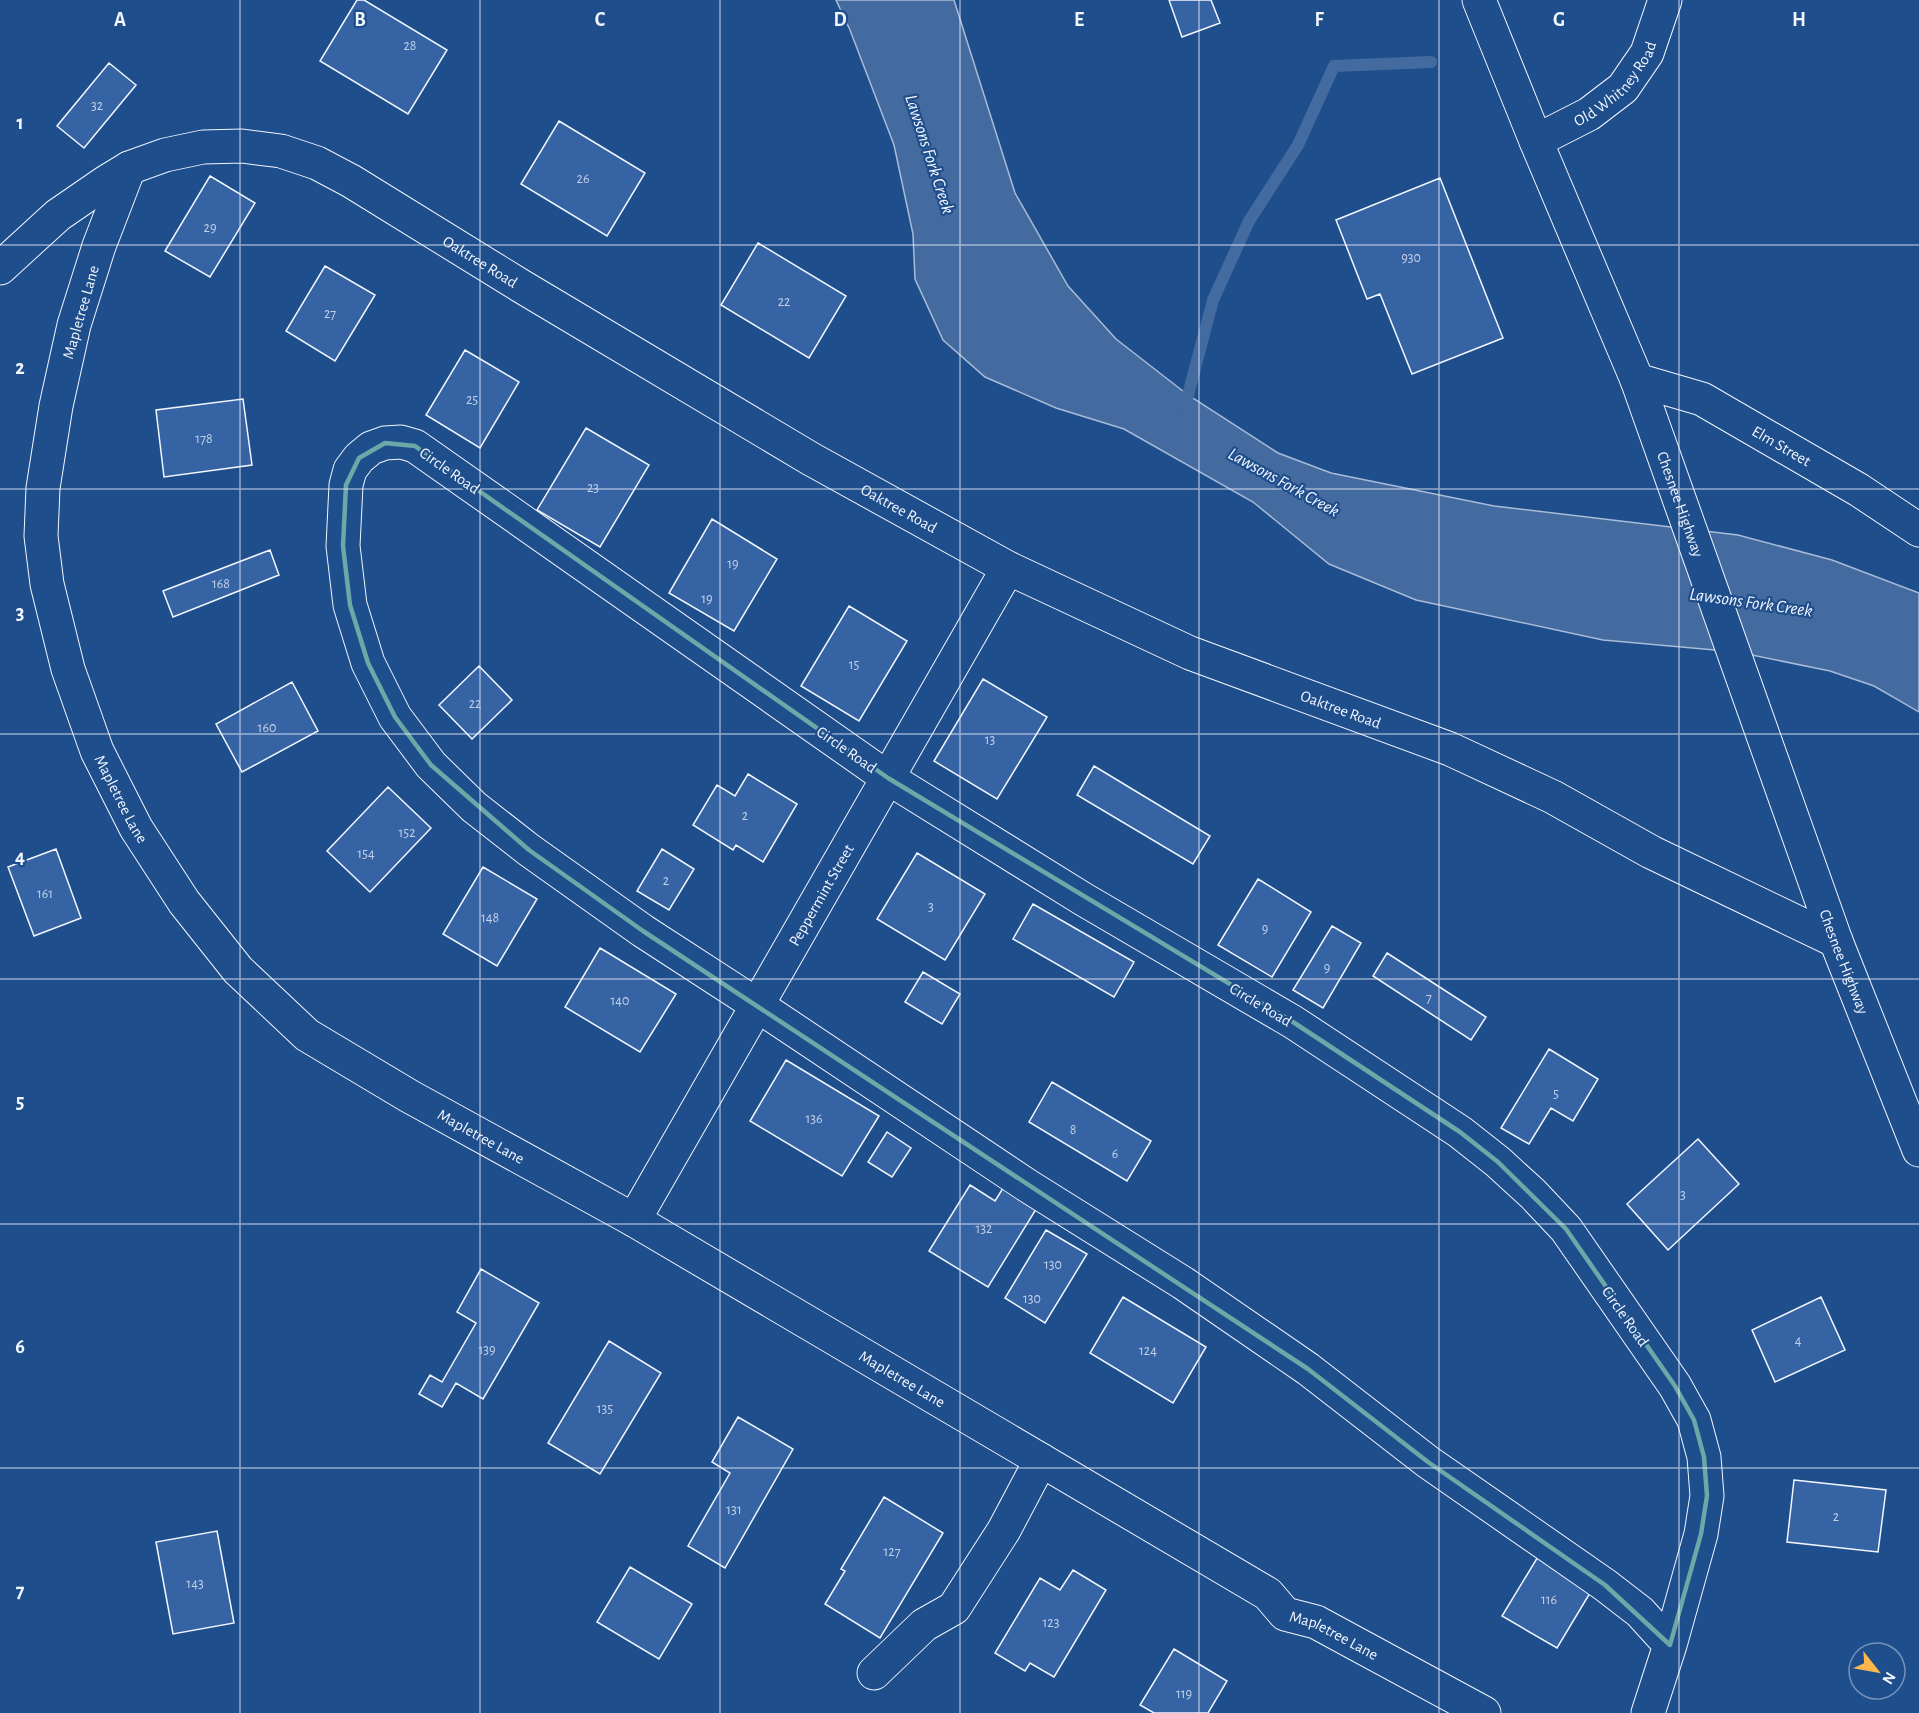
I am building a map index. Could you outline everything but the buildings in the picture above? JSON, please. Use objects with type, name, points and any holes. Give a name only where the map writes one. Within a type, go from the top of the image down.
[{"type":"street","name":"Chesnee Highway","points":[[1479,0],[1637,380],[1836,940],[1919,1150]]},
{"type":"street","name":"Old Whitney Road","points":[[1536,141],[1589,114],[1623,88],[1647,53],[1665,0]]},
{"type":"street","name":"Oaktree Road","points":[[0,268],[58,215],[129,168],[165,154],[204,147],[242,146],[280,151],[317,163],[351,181],[531,292],[811,459],[1008,568],[1190,653],[1450,748],[1553,797],[1651,852],[1836,940]]},
{"type":"street","name":"Mapletree Lane","points":[[129,168],[99,246],[74,325],[56,406],[43,488],[41,536],[47,584],[68,669],[97,751],[136,828],[184,902],[238,970],[307,1035],[409,1095],[634,1220],[1268,1594],[1285,1614],[1316,1622],[1484,1713]]},
{"type":"street","name":"Elm Street","points":[[1637,380],[1702,399],[1859,490],[1919,530]]},
{"type":"street","name":"Circle Road","points":[[1648,1713],[1670,1645],[1701,1534],[1707,1496],[1704,1457],[1694,1420],[1675,1386],[1566,1229],[1533,1194],[1460,1132],[1293,1023],[1083,899],[888,778],[415,446],[401,442],[385,442],[371,448],[359,458],[350,470],[346,485],[343,546],[350,605],[368,663],[395,717],[430,765],[474,807],[529,850],[643,931],[1028,1186],[1183,1282],[1308,1369],[1428,1462],[1605,1585],[1640,1612],[1670,1645]]},
{"type":"street","name":"Peppermint Street","points":[[634,1220],[1008,568]]},
{"type":"street","points":[[874,1673],[924,1625],[954,1608],[1004,1530],[1041,1460]]},
{"type":"highlighted area","points":[[385,443],[415,446],[888,778],[1293,1022],[1460,1132],[1498,1162],[1566,1229],[1675,1386],[1694,1420],[1704,1457],[1707,1496],[1701,1534],[1670,1645],[1605,1585],[1428,1462],[1308,1369],[643,931],[529,850],[431,765],[395,717],[368,663],[350,605],[343,546],[346,485],[359,458]]},
{"type":"water","name":"Lawsons Fork Creek","points":[[836,0],[954,0],[1015,193],[1068,286],[1116,339],[1188,395],[1278,453],[1331,473],[1494,506],[1738,535],[1832,560],[1919,593],[1919,712],[1874,686],[1830,671],[1737,652],[1603,640],[1416,600],[1329,564],[1253,502],[1124,429],[1056,408],[985,377],[943,340],[915,279],[913,234],[894,145],[850,30]]},
{"type":"waterway","points":[[1182,410],[1213,300],[1249,221],[1298,145],[1334,66],[1431,62]]}]
